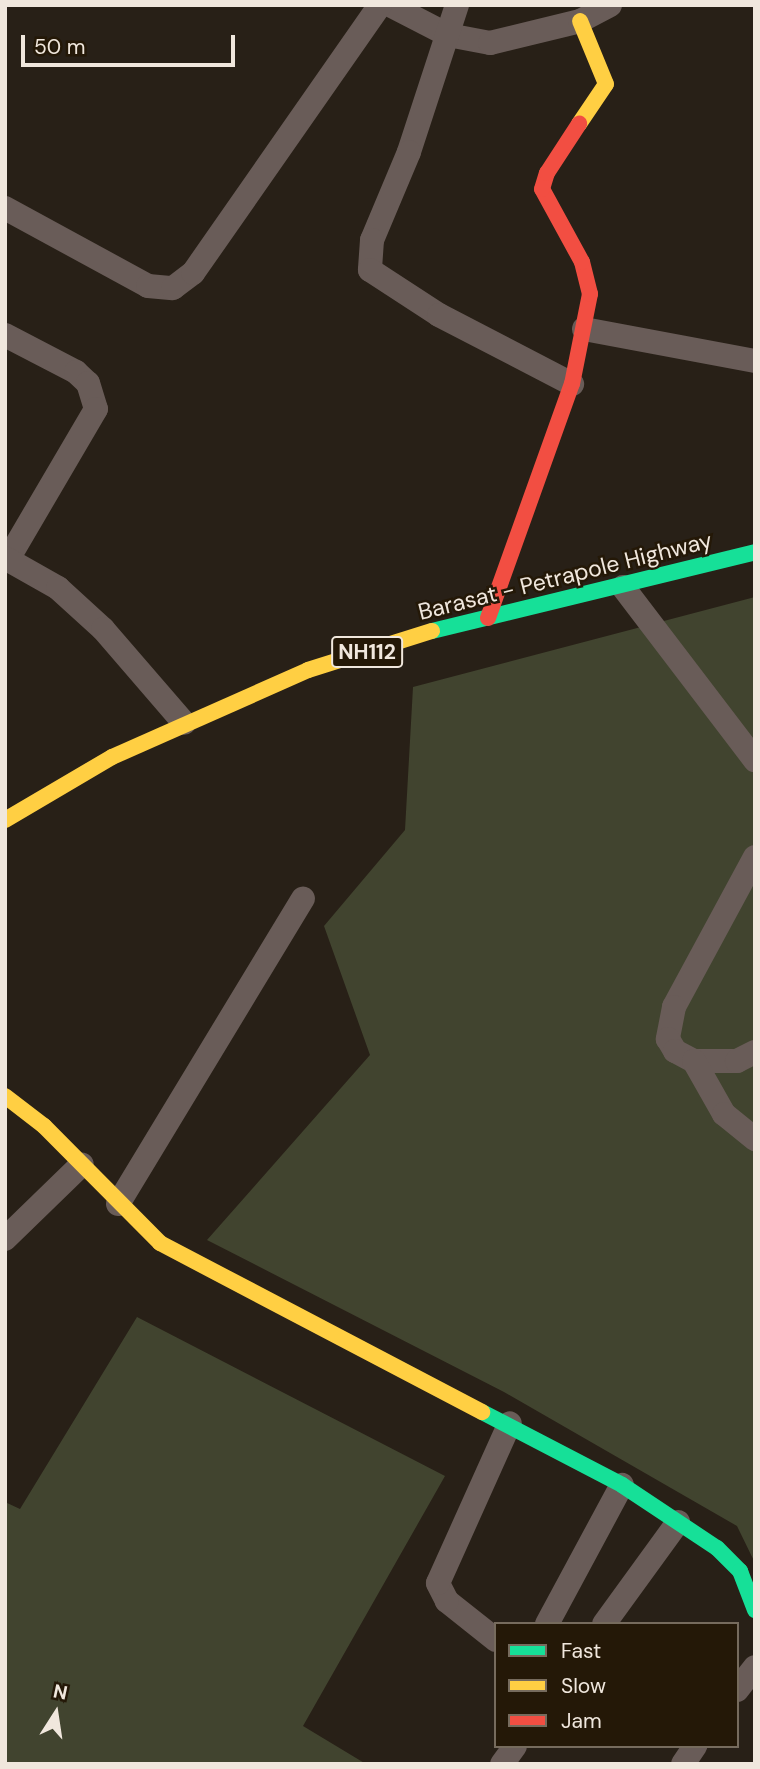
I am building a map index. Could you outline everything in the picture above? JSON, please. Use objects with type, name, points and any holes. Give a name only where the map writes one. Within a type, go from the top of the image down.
[{"type":"main road","points":[[488,618],[572,384],[584,329],[589,279],[542,189],[547,173],[606,84],[580,21]]},
{"type":"main road","name":"Barasat - Petrapole Highway","points":[[5,820],[112,757],[308,670],[488,618],[623,587],[755,552]]},
{"type":"main road","points":[[5,1096],[82,1164],[118,1204],[174,1253],[510,1423],[622,1485],[717,1548],[747,1564],[755,1610]]},
{"type":"street","points":[[5,208],[148,286],[173,288],[193,273],[380,5]]},
{"type":"street","points":[[390,5],[448,35],[490,43],[580,21],[610,5]]},
{"type":"street","points":[[457,5],[372,240],[370,270],[439,315],[572,384]]},
{"type":"street","points":[[584,329],[755,361]]},
{"type":"street","points":[[5,335],[76,372],[88,383],[96,409],[7,559],[58,588],[103,629],[184,723]]},
{"type":"street","points":[[623,587],[755,760]]},
{"type":"street","points":[[755,856],[668,1024],[668,1039],[675,1051],[694,1061],[737,1061],[755,1052]]},
{"type":"street","points":[[118,1204],[303,899]]},
{"type":"street","points":[[694,1061],[724,1114],[755,1139]]},
{"type":"street","points":[[5,1239],[82,1164]]},
{"type":"street","points":[[494,1638],[447,1601],[438,1583],[510,1423]]},
{"type":"street","points":[[548,1622],[622,1485]]},
{"type":"street","points":[[605,1622],[678,1522]]},
{"type":"street","points":[[739,1687],[755,1667]]},
{"type":"street","points":[[502,1764],[514,1748]]},
{"type":"street","points":[[683,1764],[694,1748]]},
{"type":"green space","points":[[755,597],[755,1563],[737,1526],[504,1392],[207,1240],[370,1055],[324,926],[405,830],[413,687]]},
{"type":"green space","points":[[137,1317],[445,1476],[303,1726],[366,1764],[5,1764],[5,1502],[20,1509]]},
{"type":"traffic: fast","points":[[432,631],[755,552]]},
{"type":"traffic: fast","points":[[482,1412],[622,1485],[717,1548],[740,1571],[755,1610]]},
{"type":"traffic: slow","points":[[579,124],[606,84],[580,21]]},
{"type":"traffic: slow","points":[[5,820],[112,757],[308,670],[432,631]]},
{"type":"traffic: slow","points":[[5,1096],[44,1126],[160,1243],[482,1412]]},
{"type":"traffic: jam","points":[[488,618],[572,384],[590,294],[582,262],[542,189],[547,173],[579,124]]}]
